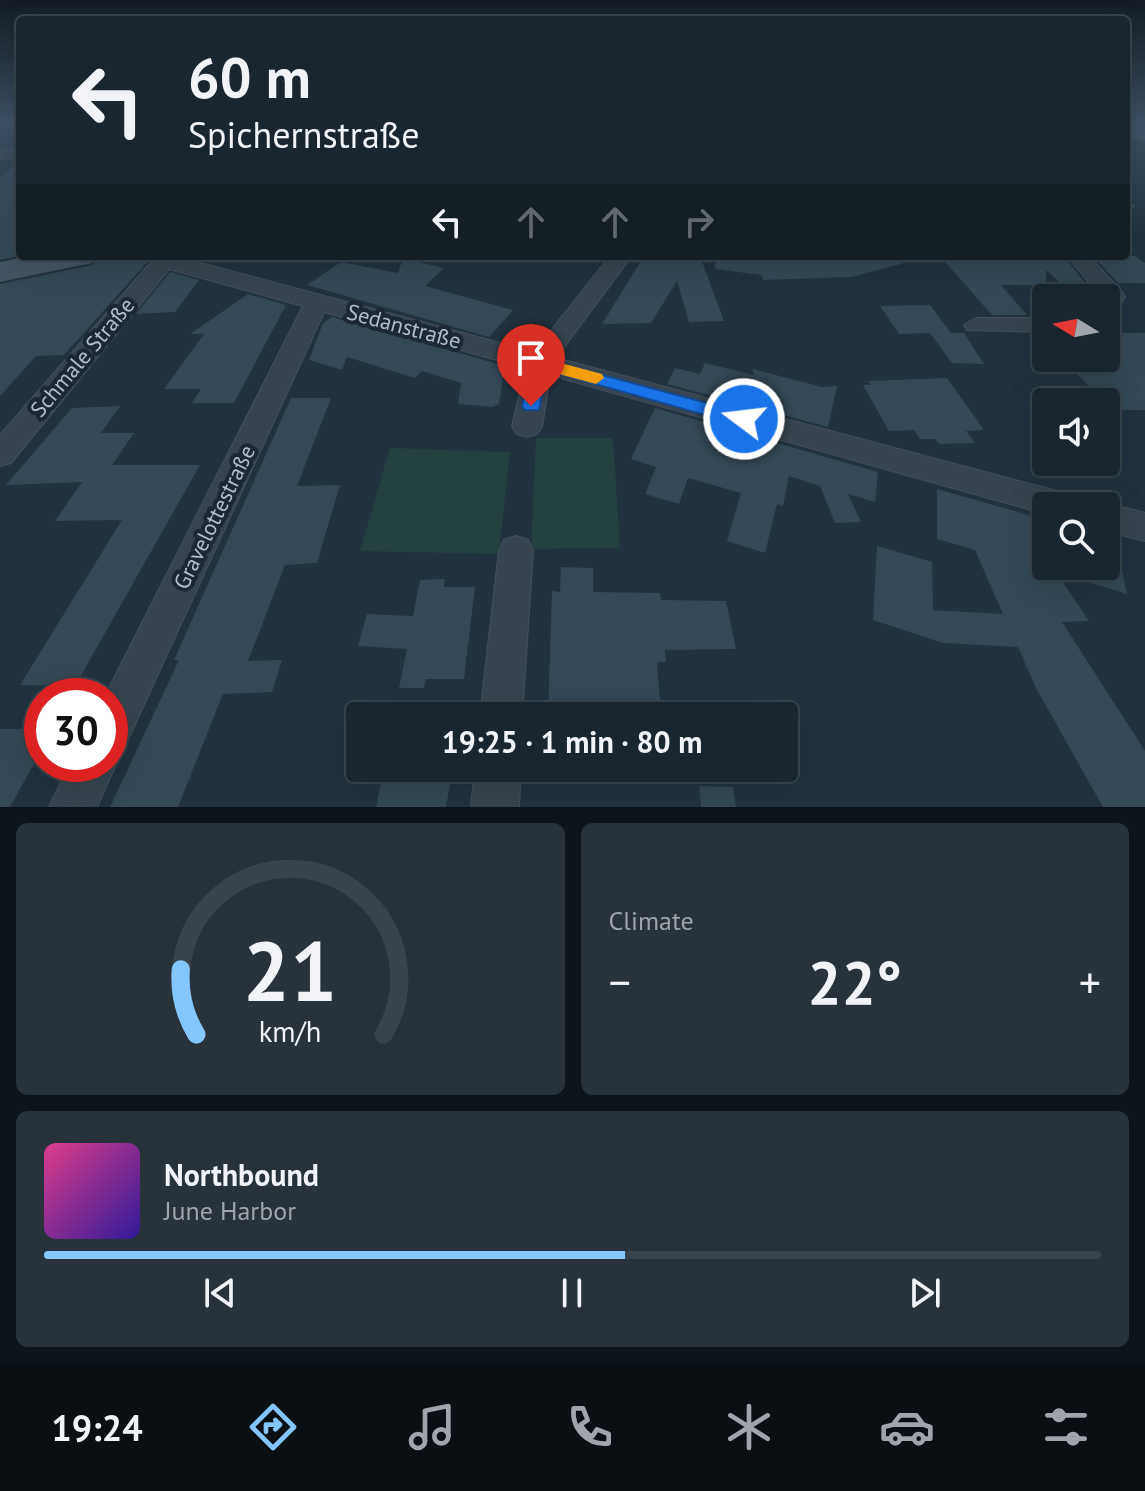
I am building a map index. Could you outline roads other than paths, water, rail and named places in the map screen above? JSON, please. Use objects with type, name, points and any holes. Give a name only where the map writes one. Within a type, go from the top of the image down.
[{"type":"main road","points":[[0,272],[61,260]]},
{"type":"street","name":"Schmale Straße","points":[[0,455],[162,260]]},
{"type":"street","name":"Sedanstraße","points":[[171,260],[1032,497]]},
{"type":"street","points":[[527,427],[539,363],[618,260]]},
{"type":"street","points":[[1082,260],[1103,284]]},
{"type":"street","name":"Gravelottestraße","points":[[128,694],[317,302]]},
{"type":"street","points":[[976,325],[1032,325]]},
{"type":"street","points":[[1120,521],[1145,527]]},
{"type":"street","points":[[502,702],[516,551]]},
{"type":"street","points":[[73,807],[85,782]]},
{"type":"street","points":[[495,807],[497,782]]}]
